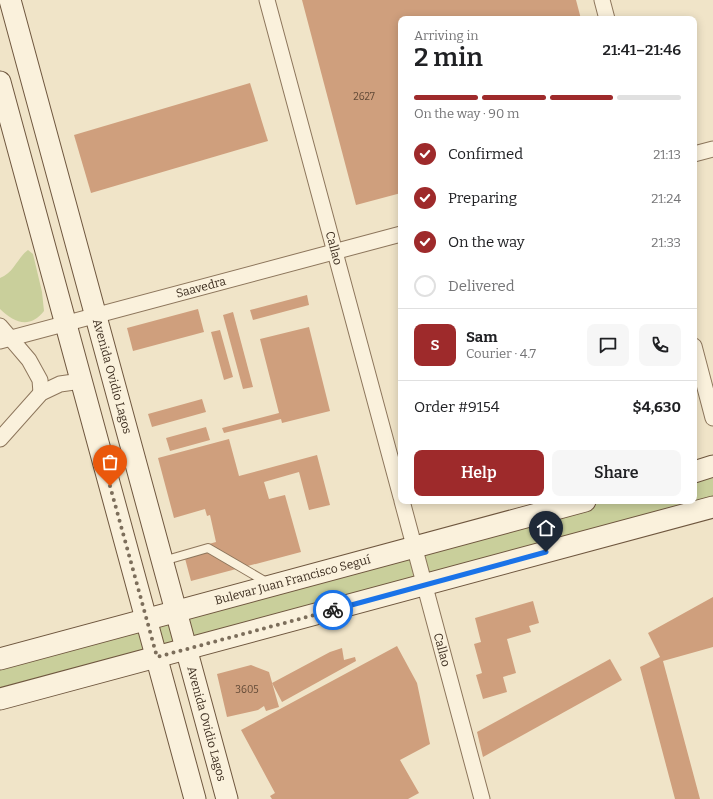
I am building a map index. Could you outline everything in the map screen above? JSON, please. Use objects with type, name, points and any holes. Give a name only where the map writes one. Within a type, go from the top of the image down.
[{"type":"main road","name":"Avenida Ovidio Lagos","points":[[10,0],[94,316],[227,799]]},
{"type":"main road","points":[[0,82],[195,799]]},
{"type":"main road","points":[[697,471],[713,466]]},
{"type":"main road","name":"Bulevar Juan Francisco Seguí","points":[[0,659],[573,504]]},
{"type":"main road","points":[[0,699],[713,507]]},
{"type":"street","name":"Callao","points":[[267,0],[398,486]]},
{"type":"street","points":[[602,0],[606,16]]},
{"type":"street","points":[[697,153],[713,149]]},
{"type":"street","name":"Saavedra","points":[[5,340],[398,235]]},
{"type":"street","points":[[0,326],[5,340],[29,360],[40,380],[41,393]]},
{"type":"street","points":[[697,357],[713,418]]},
{"type":"street","points":[[0,439],[41,393],[60,384],[81,381]]},
{"type":"street","name":"Callao","points":[[403,504],[482,799]]},
{"type":"lane","points":[[162,561],[208,548],[272,585]]},
{"type":"green space","points":[[28,250],[33,254],[42,292],[44,311],[39,317],[33,320],[22,322],[16,321],[0,309],[0,278],[9,273]]},
{"type":"green space","points":[[713,466],[713,507],[0,699],[0,659],[574,504],[697,504],[697,471]]},
{"type":"building","points":[[302,0],[576,0],[580,16],[398,16],[398,194],[356,205]]},
{"type":"building","points":[[250,83],[268,141],[91,193],[74,135]]},
{"type":"building","points":[[307,295],[309,305],[253,320],[250,310]]},
{"type":"building","points":[[198,309],[204,332],[133,351],[127,328]]},
{"type":"building","points":[[233,312],[253,387],[243,389],[223,315]]},
{"type":"building","points":[[309,327],[330,411],[282,423],[281,419],[224,433],[222,428],[279,413],[260,339]]},
{"type":"building","points":[[220,330],[233,377],[224,380],[211,332]]},
{"type":"building","points":[[202,399],[206,412],[152,427],[148,414]]},
{"type":"building","points":[[206,427],[210,440],[170,451],[166,438]]},
{"type":"building","points":[[229,439],[239,476],[317,455],[330,505],[309,510],[299,472],[264,482],[269,499],[285,495],[301,552],[191,581],[183,551],[216,542],[210,515],[207,516],[205,509],[174,518],[158,458]]},
{"type":"building","points":[[713,597],[713,647],[663,661],[700,799],[675,799],[640,667],[660,657],[648,633]]},
{"type":"building","points":[[533,601],[539,623],[529,626],[531,632],[507,639],[516,673],[503,677],[507,692],[483,699],[476,675],[482,673],[474,644],[481,642],[475,618]]},
{"type":"building","points":[[397,646],[417,683],[430,744],[400,760],[419,793],[408,799],[272,799],[270,796],[275,793],[241,730]]},
{"type":"building","points":[[342,648],[344,660],[355,657],[356,661],[282,702],[272,683],[330,652]]},
{"type":"building","points":[[610,659],[622,680],[483,757],[477,732]]},
{"type":"building","points":[[251,665],[269,672],[279,707],[266,711],[264,706],[258,710],[227,717],[217,674]]},
{"type":"way so far","points":[[110,486],[157,657],[333,610]]},
{"type":"route","points":[[333,610],[546,552]]}]
